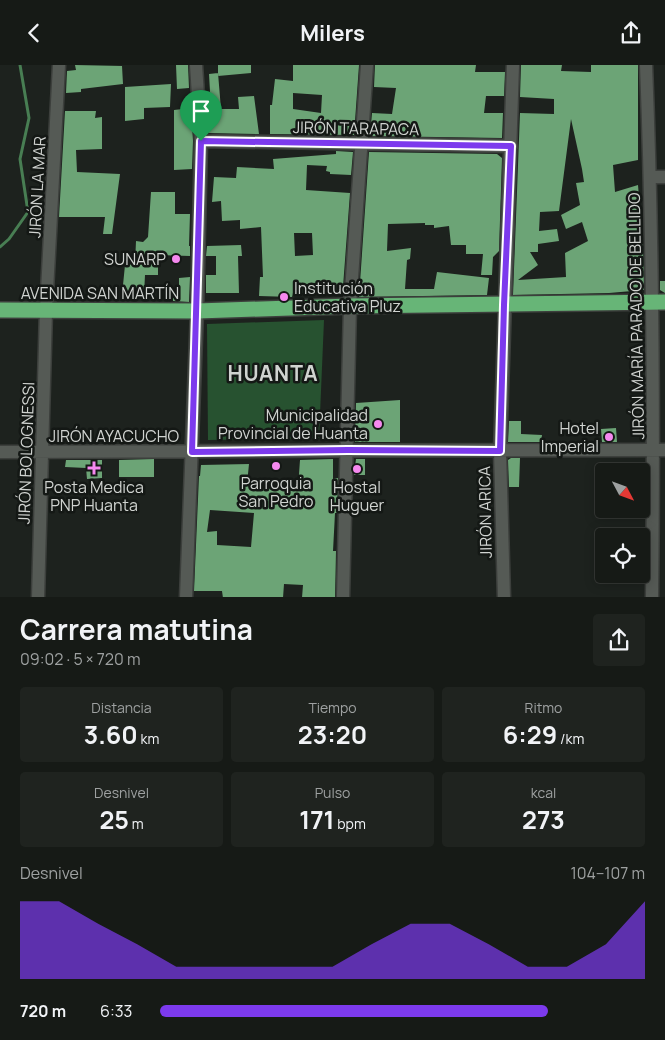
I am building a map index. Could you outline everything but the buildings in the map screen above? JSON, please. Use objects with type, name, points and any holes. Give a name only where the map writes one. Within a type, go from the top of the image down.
[{"type":"highway","name":"AVENIDA SAN MARTÍN","points":[[0,310],[197,311],[350,306],[658,302]]},
{"type":"street","name":"JIRÓN LA MAR","points":[[46,310],[59,65]]},
{"type":"street","points":[[186,597],[197,311],[201,141],[196,65]]},
{"type":"street","points":[[343,597],[350,306],[368,65]]},
{"type":"street","name":"JIRÓN ARICA","points":[[504,597],[500,451],[513,65]]},
{"type":"street","name":"JIRÓN MARÍA PARADO DE BELLIDO","points":[[646,65],[658,302],[659,450],[652,597]]},
{"type":"street","name":"JIRÓN TARAPACA","points":[[201,141],[511,146]]},
{"type":"street","points":[[651,177],[665,177]]},
{"type":"street","name":"JIRÓN BOLOGNESSI","points":[[38,597],[46,310]]},
{"type":"street","name":"JIRÓN AYACUCHO","points":[[0,452],[659,450]]},
{"type":"green space","points":[[324,320],[319,438],[208,440],[207,324]]},
{"type":"waterway","points":[[0,247],[9,239],[28,212],[20,159],[29,118],[20,65]]},
{"type":"place","name":"SUNARP","points":[[176,259]]},
{"type":"place","name":"Institución Educativa Pluz","points":[[284,297]]},
{"type":"place","name":"Municipalidad Provincial de Huanta","points":[[378,424]]},
{"type":"place","name":"Hotel Imperial","points":[[609,437]]},
{"type":"place","name":"Parroquia San Pedro","points":[[276,466]]},
{"type":"place","name":"Posta Medica PNP Huanta","points":[[94,468]]},
{"type":"place","name":"Hostal Huguer","points":[[357,469]]},
{"type":"district","name":"HUANTA","points":[[273,373]]},
{"type":"route","points":[[201,141],[511,146],[500,451],[192,452],[201,141]]}]
